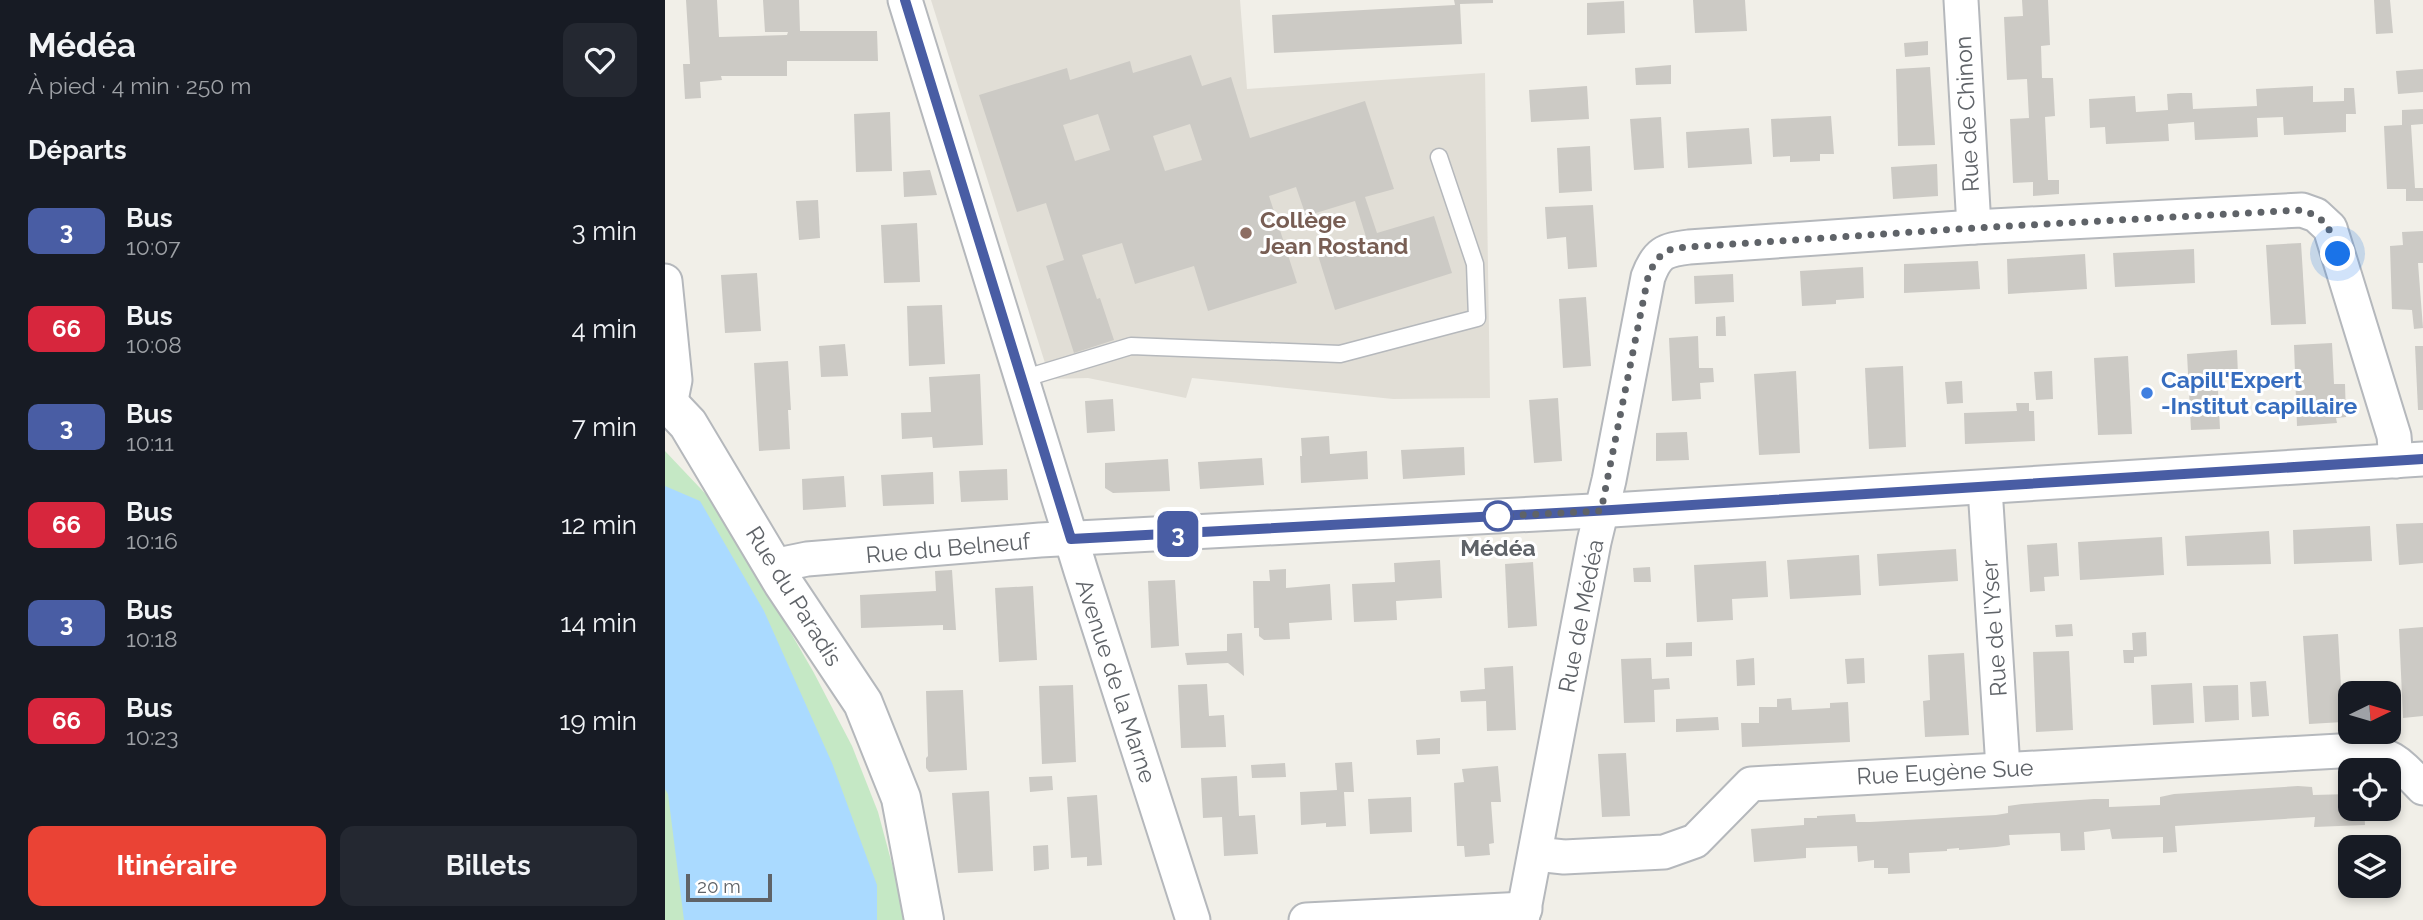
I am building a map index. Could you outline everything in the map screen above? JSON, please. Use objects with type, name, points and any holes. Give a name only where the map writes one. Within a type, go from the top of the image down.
[{"type":"street","name":"Avenue de la Marne","points":[[905,0],[1071,539],[1193,920]]},
{"type":"street","name":"Rue de Chinon","points":[[1961,0],[1974,228]]},
{"type":"street","name":"Rue de Médéa","points":[[1536,854],[1648,277],[1654,261],[1674,248],[2302,210],[2316,215],[2330,228],[2394,436],[2410,460]]},
{"type":"street","name":"Rue du Paradis","points":[[665,281],[675,380],[668,404],[688,424],[773,566],[863,704],[901,798],[924,920]]},
{"type":"street","name":"Rue du Belneuf","points":[[773,566],[807,559],[1071,539],[1601,511],[2410,460]]},
{"type":"street","name":"Rue de l'Yser","points":[[1985,488],[2003,768]]},
{"type":"street","name":"Rue Eugène Sue","points":[[1536,854],[1564,857],[1664,852],[1695,841],[1751,784],[2357,750],[2382,753],[2400,764],[2423,788]]},
{"type":"street","points":[[1306,920],[1523,914],[1536,854]]},
{"type":"lane","points":[[1022,379],[1131,346],[1341,354],[1477,318],[1475,264],[1439,157]]},
{"type":"shaded area","name":"Collège Jean Rostand","points":[[931,0],[1240,0],[1247,89],[1485,73],[1490,398],[1393,399],[1192,378],[1186,398],[1088,378],[1050,379]]},
{"type":"green space","points":[[665,451],[718,507],[814,673],[852,746],[878,812],[900,894],[904,920],[665,920]]},
{"type":"water","points":[[665,486],[700,501],[764,611],[832,763],[877,885],[877,920],[684,920],[668,794],[665,789]]},
{"type":"building","points":[[686,0],[717,0],[719,37],[787,35],[788,32],[765,32],[763,0],[799,0],[800,31],[877,31],[878,61],[787,61],[787,76],[721,76],[722,80],[700,82],[701,98],[685,99],[683,64],[690,64]]},
{"type":"building","points":[[1454,0],[1493,0],[1493,3],[1460,4],[1462,44],[1274,53],[1272,15],[1455,5]]},
{"type":"building","points":[[1693,0],[1745,0],[1747,31],[1695,33]]},
{"type":"building","points":[[2022,0],[2048,0],[2050,45],[2041,46],[2042,78],[2053,78],[2055,116],[2045,117],[2048,180],[2059,180],[2059,194],[2033,196],[2033,182],[2013,183],[2010,119],[2029,118],[2027,79],[2007,80],[2004,17],[2023,16]]},
{"type":"building","points":[[2374,0],[2390,0],[2393,33],[2376,34]]},
{"type":"building","points":[[1624,1],[1625,33],[1587,35],[1587,3]]},
{"type":"building","points":[[1928,41],[1928,55],[1905,57],[1904,43]]},
{"type":"building","points":[[1191,55],[1202,86],[1231,77],[1250,138],[1365,101],[1394,189],[1365,197],[1377,233],[1434,216],[1452,273],[1335,310],[1317,252],[1366,237],[1355,201],[1306,216],[1296,187],[1269,196],[1297,283],[1208,311],[1194,266],[1135,284],[1122,243],[1082,255],[1114,340],[1074,353],[1046,266],[1064,260],[1046,203],[1017,212],[979,95],[1067,68],[1070,80],[1130,61],[1133,73]],"holes":[[[1098,114],[1110,150],[1075,161],[1063,125]],[[1190,124],[1202,160],[1165,171],[1153,136]]]},
{"type":"building","points":[[1671,65],[1671,84],[1636,85],[1635,68]]},
{"type":"building","points":[[1930,67],[1935,145],[1898,146],[1896,69]]},
{"type":"building","points":[[2423,69],[2423,92],[2398,94],[2396,71]]},
{"type":"building","points":[[1587,86],[1589,119],[1531,122],[1529,90]]},
{"type":"building","points":[[2313,86],[2313,102],[2344,101],[2344,88],[2354,88],[2356,114],[2346,114],[2346,132],[2284,135],[2283,117],[2257,118],[2258,137],[2195,140],[2194,122],[2168,124],[2169,141],[2106,144],[2105,127],[2090,128],[2089,99],[2135,96],[2136,112],[2168,110],[2167,94],[2180,93],[2192,93],[2193,109],[2257,106],[2256,89]]},
{"type":"building","points":[[2423,109],[2423,124],[2411,125],[2415,188],[2423,188],[2423,201],[2406,201],[2406,189],[2387,189],[2384,126],[2402,125],[2402,110]]},
{"type":"building","points":[[890,112],[892,171],[856,172],[854,114]]},
{"type":"building","points":[[1831,116],[1834,154],[1820,154],[1820,161],[1790,162],[1790,156],[1773,157],[1771,119]]},
{"type":"building","points":[[1661,117],[1664,168],[1634,170],[1630,119]]},
{"type":"building","points":[[1749,128],[1752,164],[1688,168],[1686,132]]},
{"type":"building","points":[[1590,146],[1592,191],[1559,193],[1557,148]]},
{"type":"building","points":[[1937,164],[1938,196],[1893,199],[1891,167]]},
{"type":"building","points":[[930,170],[937,195],[904,197],[903,172]]},
{"type":"building","points":[[818,200],[820,238],[799,240],[796,201]]},
{"type":"building","points":[[1593,205],[1597,267],[1568,269],[1566,237],[1547,239],[1545,207]]},
{"type":"building","points":[[917,223],[920,282],[884,283],[881,225]]},
{"type":"building","points":[[2423,231],[2423,263],[2418,263],[2423,328],[2414,329],[2412,310],[2392,309],[2390,246],[2403,245],[2402,232]]},
{"type":"building","points":[[2301,243],[2306,324],[2271,325],[2266,245]]},
{"type":"building","points":[[2194,249],[2195,283],[2115,287],[2113,253]]},
{"type":"building","points":[[2085,254],[2087,289],[2008,294],[2007,259]]},
{"type":"building","points":[[1978,261],[1980,289],[1904,293],[1904,264]]},
{"type":"building","points":[[1863,267],[1864,298],[1836,300],[1836,304],[1802,306],[1800,271]]},
{"type":"building","points":[[757,273],[761,331],[725,333],[721,275]]},
{"type":"building","points":[[1733,274],[1734,302],[1695,304],[1694,276]]},
{"type":"building","points":[[1586,297],[1591,366],[1563,368],[1559,299]]},
{"type":"building","points":[[942,305],[945,364],[909,366],[907,306]]},
{"type":"building","points":[[1725,316],[1726,336],[1716,336],[1716,317]]},
{"type":"building","points":[[1698,336],[1699,368],[1713,368],[1714,382],[1700,383],[1701,399],[1672,401],[1669,338]]},
{"type":"building","points":[[2332,343],[2334,384],[2345,384],[2346,417],[2336,418],[2337,423],[2297,426],[2294,345]]},
{"type":"building","points":[[845,344],[848,376],[821,377],[819,346]]},
{"type":"building","points":[[2415,346],[2423,346],[2423,410],[2418,410]]},
{"type":"building","points":[[2237,350],[2238,376],[2224,377],[2224,390],[2218,390],[2220,429],[2191,430],[2187,354]]},
{"type":"building","points":[[2128,356],[2132,434],[2098,435],[2094,358]]},
{"type":"building","points":[[788,361],[790,449],[759,451],[754,363]]},
{"type":"building","points":[[1903,366],[1906,447],[1869,449],[1865,368]]},
{"type":"building","points":[[1796,371],[1800,453],[1759,455],[1754,374]]},
{"type":"building","points":[[2052,371],[2053,399],[2036,400],[2034,372]]},
{"type":"building","points":[[980,374],[983,445],[933,448],[932,437],[902,439],[901,413],[931,412],[929,377]]},
{"type":"building","points":[[1962,381],[1963,403],[1947,404],[1945,382]]},
{"type":"building","points":[[1558,398],[1562,461],[1534,463],[1529,400]]},
{"type":"building","points":[[1113,399],[1115,431],[1087,433],[1085,401]]},
{"type":"building","points":[[2016,403],[2029,403],[2029,411],[2034,411],[2035,441],[1965,444],[1964,413],[2017,411]]},
{"type":"building","points":[[1687,432],[1689,460],[1656,461],[1656,433]]},
{"type":"building","points":[[1329,436],[1330,454],[1367,451],[1368,479],[1301,483],[1301,438]]},
{"type":"building","points":[[1464,447],[1465,475],[1403,479],[1401,450]]},
{"type":"building","points":[[1262,458],[1264,485],[1200,489],[1198,462]]},
{"type":"building","points":[[1168,459],[1170,491],[1113,493],[1105,488],[1105,463]]},
{"type":"building","points":[[1007,469],[1008,500],[961,502],[959,471]]},
{"type":"building","points":[[933,472],[934,504],[883,506],[881,475]]},
{"type":"building","points":[[844,476],[846,507],[803,510],[802,479]]},
{"type":"building","points":[[2423,523],[2423,563],[2399,565],[2396,524]]},
{"type":"building","points":[[2370,526],[2372,561],[2294,564],[2293,530]]},
{"type":"building","points":[[2269,531],[2271,564],[2187,566],[2185,536]]},
{"type":"building","points":[[2162,537],[2164,575],[2080,580],[2078,542]]},
{"type":"building","points":[[2057,543],[2059,576],[2044,577],[2045,591],[2030,592],[2027,545]]},
{"type":"building","points":[[1956,549],[1958,581],[1879,586],[1877,554]]},
{"type":"building","points":[[1859,555],[1861,595],[1790,599],[1787,560]]},
{"type":"building","points":[[1440,560],[1442,598],[1396,601],[1397,620],[1354,622],[1352,584],[1395,582],[1394,563]]},
{"type":"building","points":[[1766,561],[1768,597],[1732,599],[1733,620],[1697,622],[1694,565]]},
{"type":"building","points":[[1533,562],[1537,626],[1508,628],[1505,564]]},
{"type":"building","points":[[1650,567],[1651,582],[1634,582],[1633,568]]},
{"type":"building","points":[[1286,569],[1286,588],[1330,584],[1332,620],[1289,623],[1290,639],[1264,640],[1259,636],[1259,628],[1254,628],[1253,581],[1270,581],[1269,570]]},
{"type":"building","points":[[952,570],[956,630],[943,630],[943,625],[861,628],[860,595],[936,591],[935,571]]},
{"type":"building","points":[[1175,580],[1179,646],[1151,648],[1148,581]]},
{"type":"building","points":[[1033,586],[1037,660],[999,662],[995,588]]},
{"type":"building","points":[[2072,624],[2073,636],[2056,637],[2055,625]]},
{"type":"building","points":[[2423,627],[2423,716],[2403,718],[2399,629]]},
{"type":"building","points":[[2146,632],[2147,656],[2134,657],[2134,663],[2124,663],[2123,650],[2133,650],[2132,633]]},
{"type":"building","points":[[1242,633],[1244,676],[1228,663],[1187,665],[1185,653],[1227,651],[1227,634]]},
{"type":"building","points":[[2338,634],[2341,681],[2338,681],[2338,722],[2309,724],[2303,636]]},
{"type":"building","points":[[1692,642],[1692,656],[1666,657],[1666,643]]},
{"type":"building","points":[[2069,651],[2073,730],[2036,732],[2033,652]]},
{"type":"building","points":[[1964,653],[1969,735],[1925,737],[1923,701],[1930,700],[1928,655]]},
{"type":"building","points":[[1651,658],[1652,679],[1669,678],[1670,689],[1654,690],[1655,722],[1624,723],[1621,659]]},
{"type":"building","points":[[1754,658],[1755,685],[1737,686],[1736,660]]},
{"type":"building","points":[[1864,658],[1865,683],[1847,684],[1845,659]]},
{"type":"building","points":[[1513,666],[1516,730],[1487,731],[1486,701],[1461,702],[1460,691],[1485,689],[1484,668]]},
{"type":"building","points":[[2266,681],[2269,716],[2252,717],[2250,682]]},
{"type":"building","points":[[2192,683],[2194,723],[2153,725],[2151,685]]},
{"type":"building","points":[[1207,684],[1209,716],[1224,715],[1226,747],[1181,748],[1178,685]]},
{"type":"building","points":[[1073,685],[1076,762],[1042,764],[1039,686]]},
{"type":"building","points":[[2238,685],[2239,720],[2205,722],[2203,686]]},
{"type":"building","points":[[963,690],[967,770],[929,772],[926,768],[926,691]]},
{"type":"building","points":[[1791,698],[1792,710],[1830,708],[1830,703],[1848,702],[1850,742],[1742,747],[1741,723],[1759,723],[1759,707],[1777,707],[1777,699]]},
{"type":"building","points":[[1718,717],[1719,730],[1676,732],[1676,719]]},
{"type":"building","points":[[1440,738],[1440,754],[1417,755],[1416,740]]},
{"type":"building","points":[[1626,753],[1630,816],[1602,817],[1598,754]]},
{"type":"building","points":[[1352,762],[1354,792],[1344,792],[1346,826],[1326,827],[1326,823],[1301,825],[1300,792],[1337,790],[1335,763]]},
{"type":"building","points":[[1285,763],[1286,777],[1252,778],[1251,765]]},
{"type":"building","points":[[1498,766],[1501,802],[1491,802],[1494,843],[1489,844],[1490,855],[1465,857],[1464,846],[1457,846],[1454,783],[1464,782],[1462,769]]},
{"type":"building","points":[[1052,776],[1053,790],[1030,792],[1029,777]]},
{"type":"building","points":[[1237,776],[1239,816],[1255,815],[1258,854],[1224,856],[1222,817],[1203,818],[1201,778]]},
{"type":"building","points":[[2312,787],[2313,795],[2338,794],[2338,821],[2365,821],[2365,825],[2314,827],[2315,817],[2175,826],[2177,852],[2163,853],[2163,837],[2112,839],[2110,829],[2084,832],[2085,850],[2061,851],[2060,833],[2009,835],[2010,845],[1909,853],[1910,873],[1888,874],[1888,868],[1874,868],[1874,860],[1858,862],[1857,846],[1806,848],[1806,858],[1754,862],[1751,829],[1804,825],[1804,818],[1855,814],[1856,822],[1870,822],[1996,815],[2008,813],[2008,806],[2094,799],[2109,799],[2109,807],[2160,805],[2160,797]]},
{"type":"building","points":[[989,791],[993,871],[958,873],[952,793]]},
{"type":"building","points":[[1097,795],[1102,865],[1087,866],[1087,857],[1071,858],[1067,797]]},
{"type":"building","points":[[1411,797],[1412,832],[1370,834],[1368,799]]},
{"type":"building","points":[[1048,845],[1049,869],[1034,871],[1033,846]]},
{"type":"bus line","name":"3","points":[[905,0],[1071,539],[1612,510],[2423,459]]},
{"type":"place","name":"Collège Jean Rostand","points":[[1246,233]]},
{"type":"place","name":"Capill'Expert -Institut capillaire","points":[[2147,393]]},
{"type":"place","name":"Médéa","points":[[1498,516]]},
{"type":"route","points":[[1498,516],[1601,511],[1648,277],[1654,261],[1674,248],[2302,210],[2316,215],[2330,228],[2338,254]]}]
